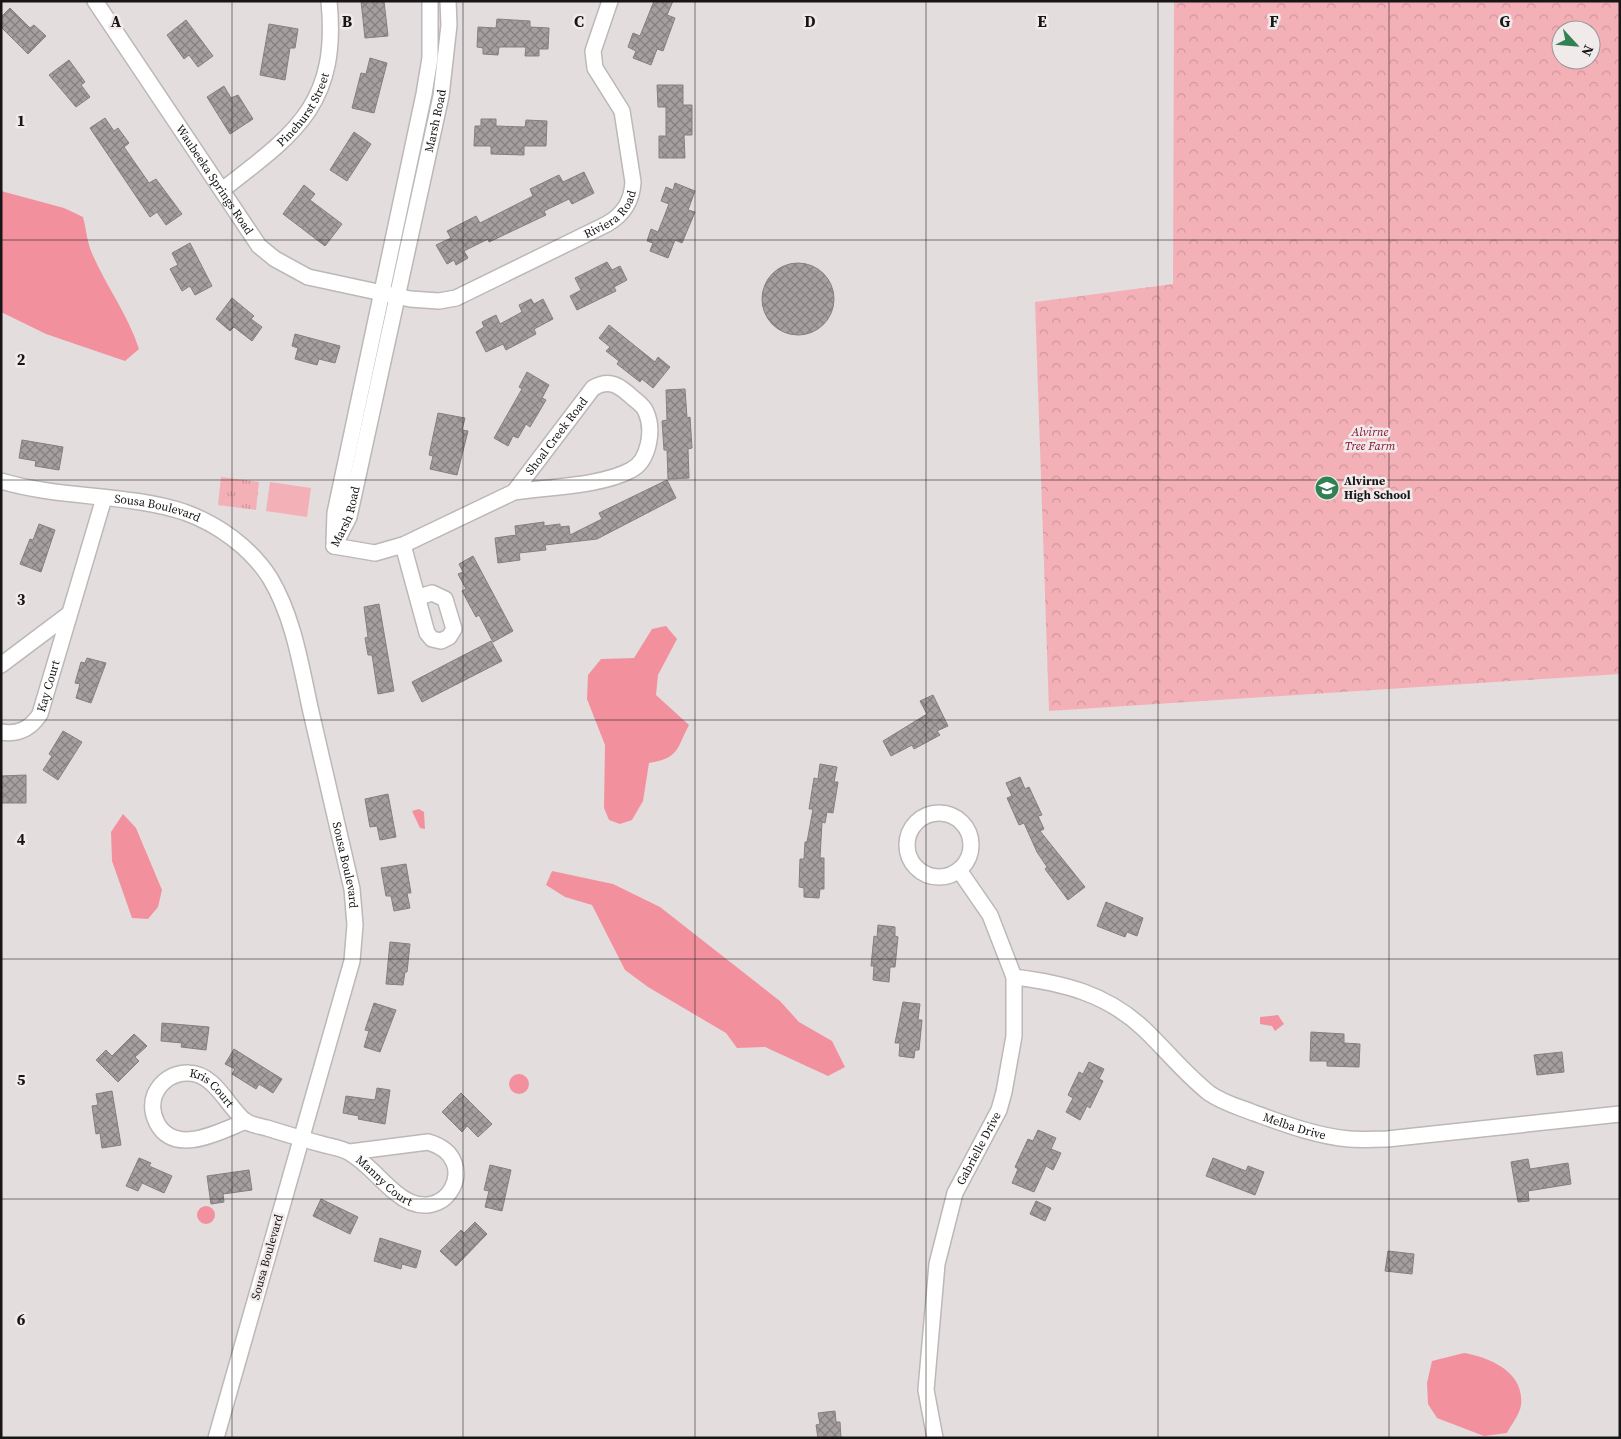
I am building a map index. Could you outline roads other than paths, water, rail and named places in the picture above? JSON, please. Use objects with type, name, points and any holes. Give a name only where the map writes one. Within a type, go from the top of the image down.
[{"type":"street","name":"Waubeeka Springs Road","points":[[95,1],[259,246],[274,259],[308,277],[382,293]]},
{"type":"street","name":"Pinehurst Street","points":[[222,190],[281,144],[296,129],[321,90],[328,67],[331,46],[329,1]]},
{"type":"street","name":"Marsh Road","points":[[334,546],[334,513],[424,94],[430,58],[430,1]]},
{"type":"street","name":"Marsh Road","points":[[334,546],[349,517],[442,96],[449,25],[448,1]]},
{"type":"street","name":"Riviera Road","points":[[382,293],[425,302],[456,298],[607,224],[621,215],[627,207],[633,182],[625,122],[617,101],[594,68],[593,51],[610,1]]},
{"type":"street","name":"Shoal Creek Road","points":[[334,546],[375,552],[403,545],[514,492],[602,480],[636,467],[641,462],[648,448],[649,422],[644,407],[619,385],[606,383],[593,388],[514,492]]},
{"type":"street","name":"Sousa Boulevard","points":[[1,482],[27,489],[143,502],[186,513],[212,525],[232,538],[252,556],[268,577],[281,600],[295,640],[352,889],[355,925],[352,961],[216,1438]]},
{"type":"street","name":"Kay Court","points":[[1,732],[14,733],[25,730],[34,723],[40,714],[104,498]]},
{"type":"street","points":[[403,545],[419,597]]},
{"type":"street","points":[[1,665],[69,614]]},
{"type":"street","points":[[944,812],[962,822],[971,841],[970,852],[960,870],[939,877],[924,873],[912,863],[906,842],[909,832],[923,816],[944,812]]},
{"type":"street","name":"Gabrielle Drive","points":[[934,1438],[926,1390],[937,1264],[955,1193],[998,1110],[1004,1092],[1014,1036],[1014,978],[990,915],[960,870]]},
{"type":"street","name":"Melba Drive","points":[[1014,978],[1066,985],[1100,998],[1130,1016],[1182,1070],[1210,1094],[1226,1103],[1295,1128],[1350,1139],[1387,1139],[1620,1114]]},
{"type":"street","name":"Kris Court","points":[[189,1073],[200,1076],[210,1082],[246,1122],[197,1139],[186,1141],[175,1139],[166,1134],[156,1121],[153,1105],[155,1095],[168,1078],[178,1074],[189,1073]]},
{"type":"street","points":[[246,1122],[301,1138]]},
{"type":"street","name":"Manny Court","points":[[301,1138],[350,1152],[428,1142],[439,1144],[448,1151],[454,1160],[457,1171],[456,1182],[444,1199],[425,1206],[415,1205],[397,1194],[350,1152]]},
{"type":"place","name":"Alvirne High School","points":[[1327,488]]},
{"type":"park label","name":"Alvirne Tree Farm","points":[[1370,439]]}]
